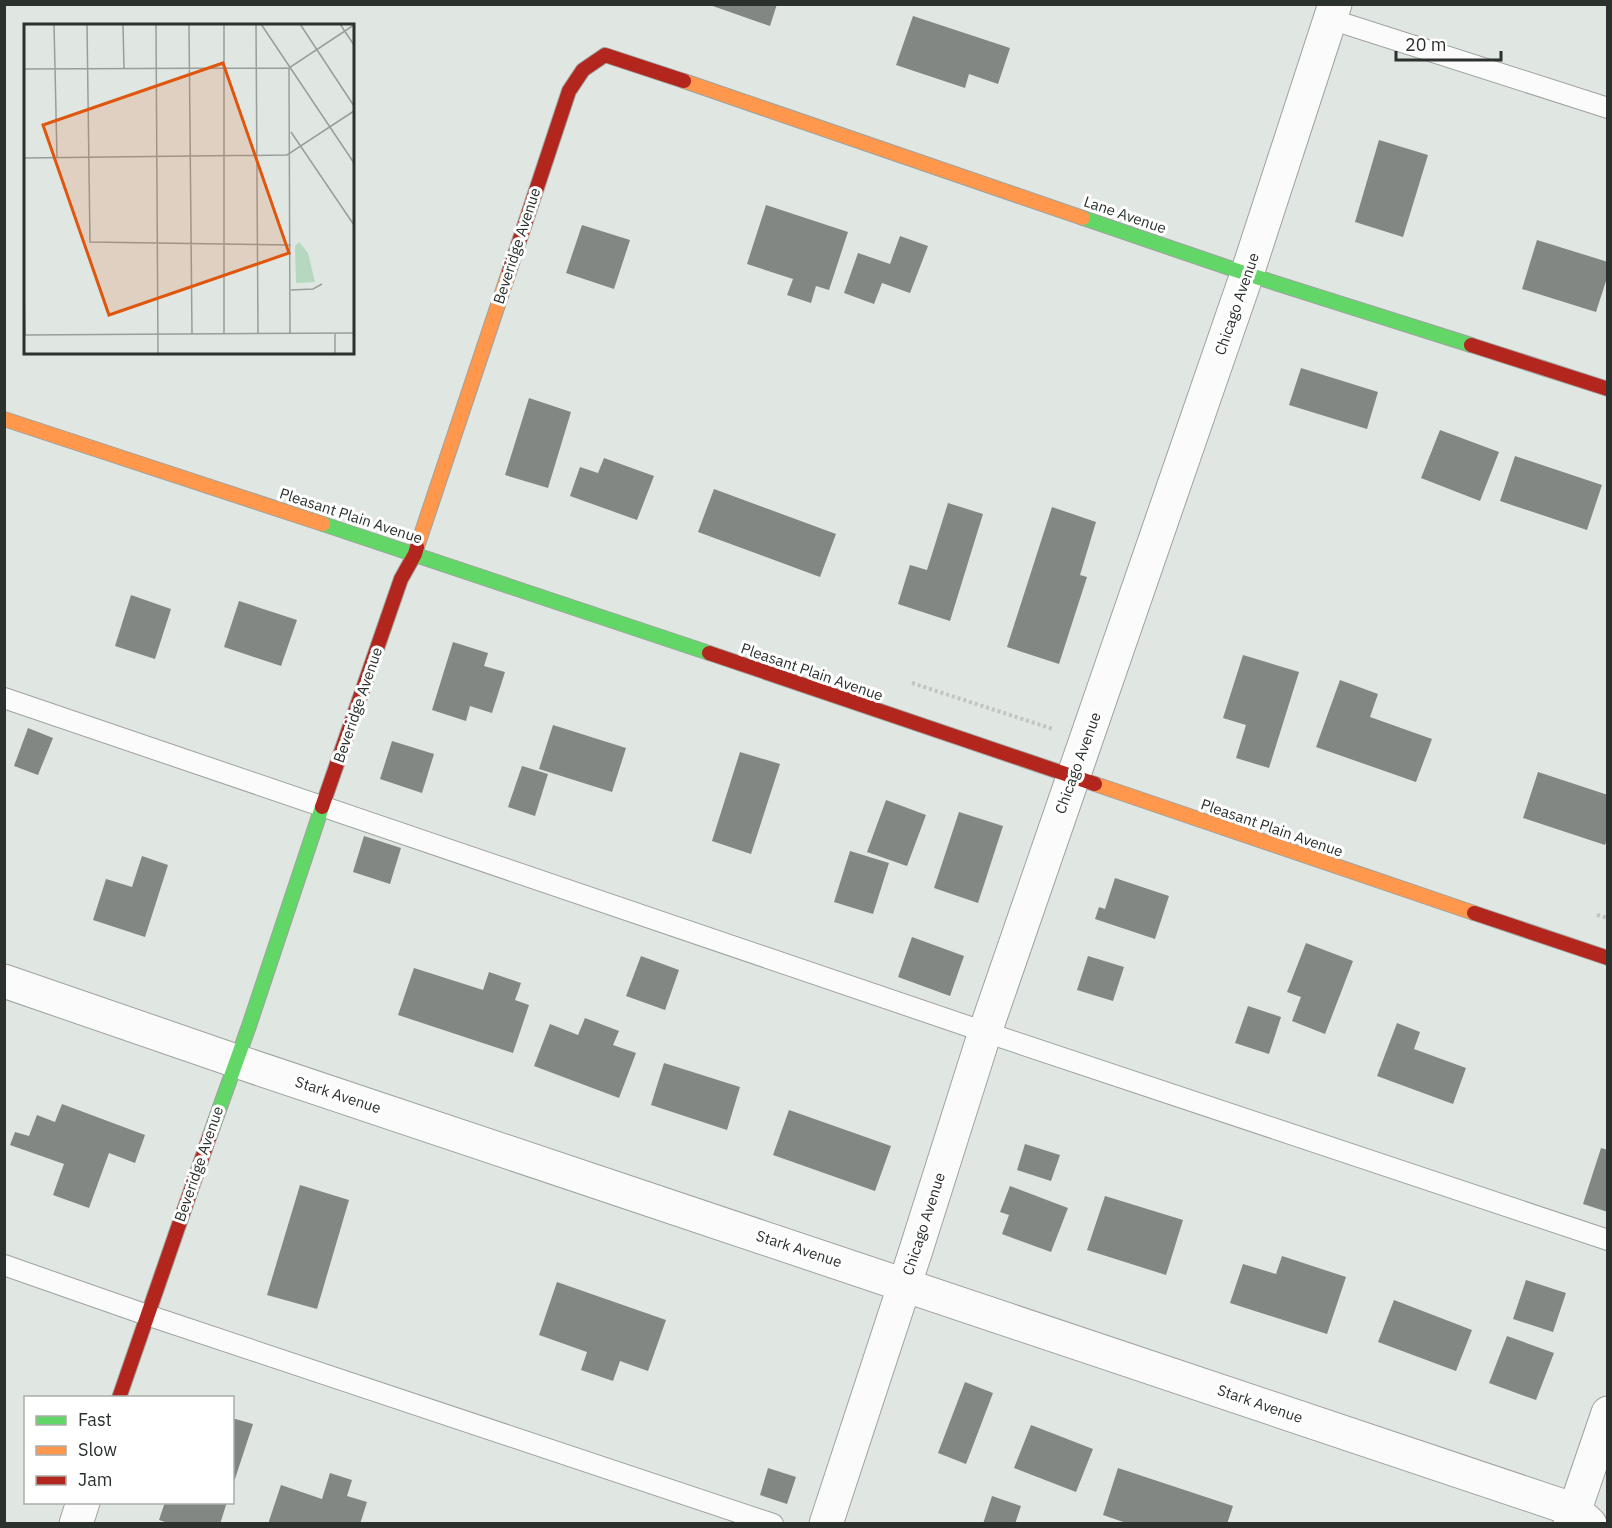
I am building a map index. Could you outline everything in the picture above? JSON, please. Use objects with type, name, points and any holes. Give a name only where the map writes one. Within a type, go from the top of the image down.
[{"type":"street","name":"Chicago Avenue","points":[[826,1524],[985,1032],[1247,274],[1333,12]]},
{"type":"street","name":"Beveridge Avenue","points":[[120,1396],[249,1026],[401,579],[416,554],[569,91],[583,70],[605,55],[635,63]]},
{"type":"street","name":"Lane Avenue","points":[[635,63],[1247,274],[1608,389]]},
{"type":"street","name":"Pleasant Plain Avenue","points":[[4,419],[416,554],[1608,958]]},
{"type":"street","name":"Stark Avenue","points":[[4,981],[905,1285],[1578,1519]]},
{"type":"street","points":[[1578,1519],[1608,1413]]},
{"type":"street","points":[[76,1524],[83,1504]]},
{"type":"lane","points":[[1333,12],[1608,108]]},
{"type":"lane","points":[[4,698],[985,1032],[1608,1240]]},
{"type":"lane","points":[[4,1265],[773,1524]]},
{"type":"path","points":[[907,681],[1087,741]]},
{"type":"path","points":[[1596,914],[1608,918]]},
{"type":"building","points":[[707,4],[777,4],[770,26]]},
{"type":"building","points":[[913,16],[1010,48],[998,84],[969,74],[965,88],[896,65]]},
{"type":"building","points":[[1379,140],[1428,155],[1403,237],[1355,222]]},
{"type":"building","points":[[766,205],[848,232],[829,290],[816,286],[811,303],[787,295],[793,279],[747,264]]},
{"type":"building","points":[[582,225],[630,240],[614,289],[566,273]]},
{"type":"building","points":[[900,236],[928,246],[910,293],[882,283],[874,304],[844,293],[858,253],[890,264]]},
{"type":"building","points":[[1537,240],[1608,262],[1608,275],[1596,312],[1522,289]]},
{"type":"building","points":[[1301,368],[1378,392],[1367,429],[1289,405]]},
{"type":"building","points":[[529,398],[571,412],[548,488],[505,475]]},
{"type":"building","points":[[1440,430],[1499,452],[1480,501],[1421,478]]},
{"type":"building","points":[[1515,456],[1602,485],[1587,530],[1500,501]]},
{"type":"building","points":[[604,458],[654,476],[637,520],[570,496],[580,467],[598,473]]},
{"type":"building","points":[[714,489],[836,534],[820,577],[698,532]]},
{"type":"building","points":[[948,503],[983,514],[950,621],[898,604],[910,565],[927,570]]},
{"type":"building","points":[[1052,507],[1096,522],[1080,575],[1087,577],[1059,664],[1007,647]]},
{"type":"building","points":[[131,595],[171,609],[155,659],[115,646]]},
{"type":"building","points":[[239,601],[297,620],[281,666],[224,647]]},
{"type":"building","points":[[453,642],[488,653],[484,666],[505,672],[492,713],[470,706],[466,721],[432,710]]},
{"type":"building","points":[[1243,655],[1299,672],[1269,768],[1236,758],[1246,725],[1223,718]]},
{"type":"building","points":[[1340,680],[1378,694],[1370,717],[1432,739],[1416,782],[1316,747]]},
{"type":"building","points":[[553,725],[626,748],[612,792],[539,769]]},
{"type":"building","points":[[28,728],[53,738],[38,775],[14,766]]},
{"type":"building","points":[[392,741],[434,754],[422,793],[380,779]]},
{"type":"building","points":[[740,752],[780,764],[751,854],[712,841]]},
{"type":"building","points":[[522,766],[548,774],[535,816],[508,807]]},
{"type":"building","points":[[1538,772],[1608,795],[1608,836],[1605,845],[1523,818]]},
{"type":"building","points":[[886,800],[926,815],[907,866],[867,852]]},
{"type":"building","points":[[959,812],[1003,826],[978,903],[934,888]]},
{"type":"building","points":[[364,836],[401,848],[390,884],[353,872]]},
{"type":"building","points":[[850,851],[889,863],[873,914],[834,902]]},
{"type":"building","points":[[142,856],[168,865],[145,937],[93,920],[106,879],[132,887]]},
{"type":"building","points":[[1115,878],[1169,896],[1155,939],[1095,919],[1099,907],[1105,909]]},
{"type":"building","points":[[912,937],[964,956],[950,996],[898,977]]},
{"type":"building","points":[[1306,943],[1353,961],[1325,1034],[1292,1021],[1301,997],[1287,992]]},
{"type":"building","points":[[641,956],[679,970],[665,1010],[626,996]]},
{"type":"building","points":[[1088,956],[1124,967],[1113,1001],[1077,990]]},
{"type":"building","points":[[414,968],[483,990],[489,972],[521,983],[515,1000],[529,1005],[513,1053],[398,1015]]},
{"type":"building","points":[[1248,1006],[1281,1017],[1269,1054],[1235,1043]]},
{"type":"building","points":[[585,1018],[619,1031],[613,1045],[636,1053],[619,1098],[534,1066],[550,1024],[578,1035]]},
{"type":"building","points":[[1397,1023],[1420,1032],[1414,1049],[1466,1068],[1453,1104],[1377,1076]]},
{"type":"building","points":[[664,1063],[740,1087],[727,1130],[651,1105]]},
{"type":"building","points":[[62,1104],[145,1135],[135,1163],[109,1153],[89,1208],[53,1195],[64,1164],[10,1145],[15,1132],[29,1136],[37,1115],[55,1122]]},
{"type":"building","points":[[789,1110],[891,1146],[875,1191],[773,1155]]},
{"type":"building","points":[[1025,1144],[1060,1155],[1051,1181],[1017,1170]]},
{"type":"building","points":[[1601,1148],[1608,1150],[1608,1212],[1583,1204]]},
{"type":"building","points":[[300,1185],[349,1200],[317,1309],[267,1295]]},
{"type":"building","points":[[1010,1186],[1068,1208],[1051,1252],[1002,1234],[1009,1215],[1000,1212]]},
{"type":"building","points":[[1105,1196],[1183,1220],[1166,1275],[1087,1250]]},
{"type":"building","points":[[1282,1256],[1346,1277],[1327,1334],[1230,1303],[1243,1264],[1276,1274]]},
{"type":"building","points":[[1526,1280],[1566,1293],[1553,1332],[1513,1319]]},
{"type":"building","points":[[557,1282],[666,1320],[648,1371],[620,1361],[613,1381],[581,1370],[587,1352],[539,1335]]},
{"type":"building","points":[[1394,1300],[1472,1330],[1456,1371],[1378,1342]]},
{"type":"building","points":[[1507,1336],[1554,1353],[1536,1400],[1489,1383]]},
{"type":"building","points":[[965,1382],[993,1393],[966,1464],[938,1453]]},
{"type":"building","points":[[234,1419],[253,1424],[234,1482]]},
{"type":"building","points":[[1031,1425],[1093,1449],[1076,1492],[1014,1468]]},
{"type":"building","points":[[768,1468],[796,1477],[787,1504],[760,1495]]},
{"type":"building","points":[[1118,1468],[1233,1506],[1227,1524],[1129,1524],[1103,1515]]},
{"type":"building","points":[[330,1473],[352,1480],[347,1496],[367,1502],[360,1524],[268,1524],[281,1485],[322,1499]]},
{"type":"building","points":[[992,1496],[1021,1506],[1015,1524],[983,1524]]},
{"type":"building","points":[[164,1504],[226,1504],[220,1524],[171,1524],[159,1520]]},
{"type":"traffic: fast","points":[[1083,218],[1247,274],[1471,345]]},
{"type":"traffic: fast","points":[[323,524],[709,653]]},
{"type":"traffic: fast","points":[[210,1135],[322,807]]},
{"type":"traffic: slow","points":[[684,81],[1083,218]]},
{"type":"traffic: slow","points":[[417,547],[509,272]]},
{"type":"traffic: slow","points":[[4,419],[323,524]]},
{"type":"traffic: slow","points":[[1095,784],[1474,913]]},
{"type":"traffic: jam","points":[[509,272],[569,91],[583,70],[605,55],[684,81]]},
{"type":"traffic: jam","points":[[1471,345],[1608,389]]},
{"type":"traffic: jam","points":[[322,807],[401,579],[417,547]]},
{"type":"traffic: jam","points":[[709,653],[1095,784]]},
{"type":"traffic: jam","points":[[1474,913],[1608,958]]},
{"type":"traffic: jam","points":[[120,1396],[210,1135]]}]
